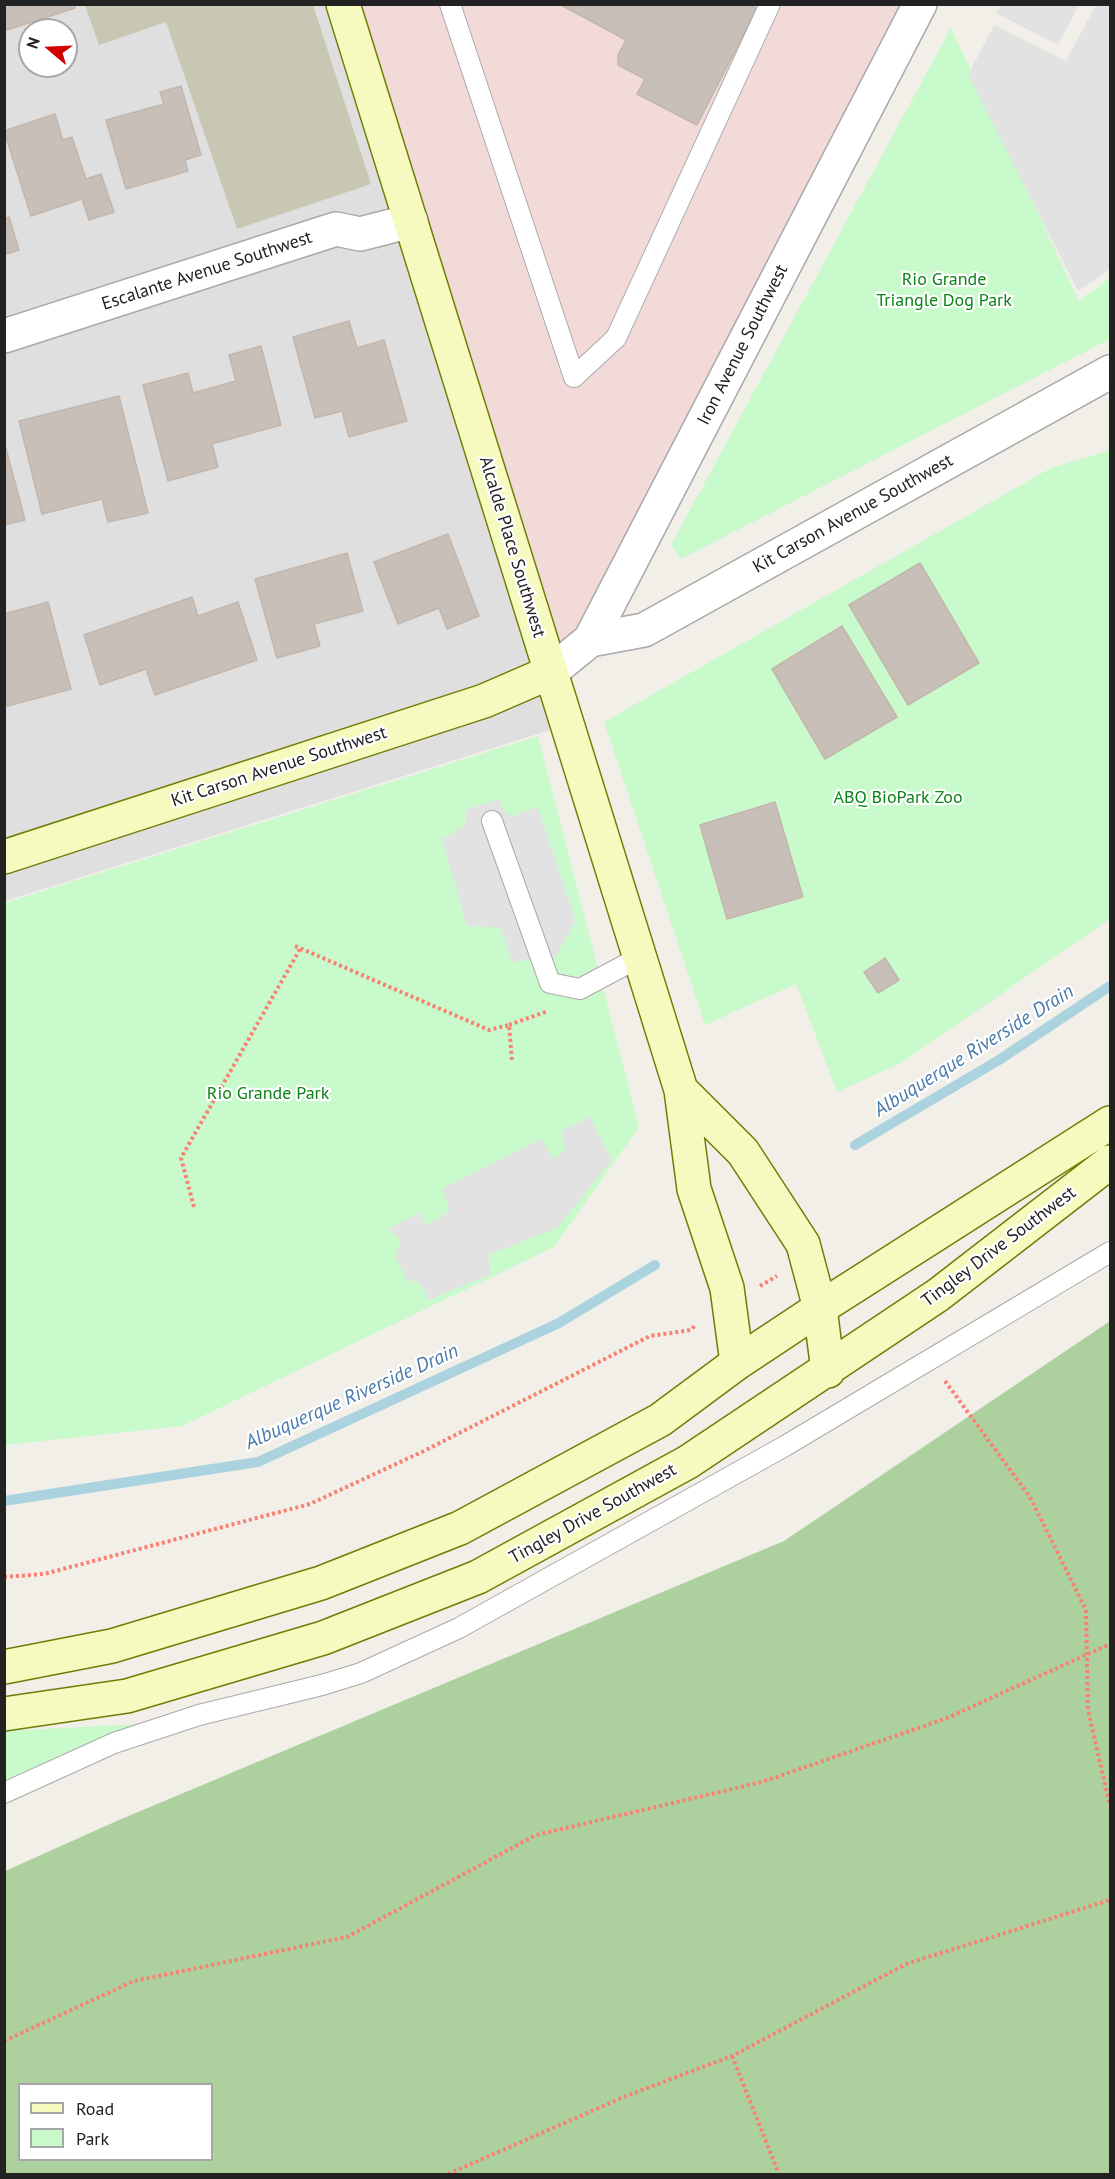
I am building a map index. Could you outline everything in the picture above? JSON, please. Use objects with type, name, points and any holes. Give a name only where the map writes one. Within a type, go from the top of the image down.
[{"type":"street","name":"Alcalde Place Southwest","points":[[343,4],[681,1090],[694,1189],[727,1288],[737,1363]]},
{"type":"street","name":"Iron Avenue Southwest","points":[[551,672],[590,640],[920,4]]},
{"type":"street","name":"Escalante Avenue Southwest","points":[[4,336],[336,229],[360,234],[411,222]]},
{"type":"street","name":"Kit Carson Avenue Southwest","points":[[590,640],[644,630],[1110,372]]},
{"type":"street","name":"Kit Carson Avenue Southwest","points":[[4,857],[484,701],[551,672]]},
{"type":"street","name":"Alcalde Place Southwest","points":[[681,1090],[742,1152],[803,1244],[820,1308],[828,1371]]},
{"type":"street","name":"Tingley Drive Southwest","points":[[4,1667],[112,1646],[299,1590],[460,1528],[660,1420],[737,1363],[820,1308],[1110,1123]]},
{"type":"street","name":"Tingley Drive Southwest","points":[[4,1714],[127,1696],[323,1638],[477,1577],[688,1462],[828,1371],[938,1295],[1110,1162]]},
{"type":"lane","points":[[450,4],[574,377],[616,338],[770,4]]},
{"type":"lane","points":[[492,821],[550,984],[580,989],[640,957]]},
{"type":"lane","points":[[4,1793],[125,1740],[199,1715],[322,1685],[361,1673],[459,1628],[804,1434],[1110,1252]]},
{"type":"path","points":[[295,946],[489,1030],[509,1025],[512,1061]]},
{"type":"path","points":[[194,1207],[181,1158],[300,949]]},
{"type":"path","points":[[4,1577],[44,1574],[310,1504],[424,1451],[650,1336],[690,1330],[706,1311],[729,1305],[807,1258]]},
{"type":"path","points":[[943,1378],[1030,1497],[1086,1610],[1088,1710],[1110,1806]]},
{"type":"path","points":[[4,2041],[134,1981],[347,1937],[536,1835],[762,1782],[947,1718],[1110,1644]]},
{"type":"path","points":[[448,2175],[626,2096],[732,2056],[906,1964],[1110,1900]]},
{"type":"path","points":[[732,2056],[779,2175]]},
{"type":"shaded area","points":[[1000,4],[1079,5],[1058,45],[996,13]]},
{"type":"shaded area","points":[[5,5],[338,5],[563,726],[5,901]]},
{"type":"shaded area","points":[[85,5],[313,5],[371,184],[237,229],[166,22],[99,45]]},
{"type":"shaded area","points":[[343,5],[920,5],[590,640],[551,672]]},
{"type":"shaded area","points":[[1096,5],[1110,5],[1110,269],[1078,291],[968,75],[994,25],[1066,61]]},
{"type":"shaded area","points":[[499,799],[504,811],[512,816],[538,807],[576,921],[555,957],[512,962],[501,928],[467,926],[442,839],[466,825],[466,810]]},
{"type":"shaded area","points":[[590,1117],[612,1160],[557,1228],[488,1255],[491,1274],[429,1300],[420,1283],[407,1280],[395,1256],[399,1238],[388,1229],[420,1213],[426,1226],[450,1211],[442,1189],[541,1139],[554,1160],[566,1148],[561,1131]]},
{"type":"green space","name":"Rio Grande Triangle Dog Park","points":[[951,28],[1079,301],[1110,278],[1110,339],[681,559],[671,545]]},
{"type":"green space","name":"ABQ BioPark Zoo","points":[[1110,450],[1110,919],[901,1063],[837,1092],[796,984],[705,1025],[604,722],[1051,468]]},
{"type":"green space","name":"Rio Grande Park","points":[[538,736],[639,1127],[554,1247],[182,1426],[5,1445],[4,903]]},
{"type":"green space","points":[[1110,1321],[1110,2174],[5,2174],[5,1871],[119,1820],[784,1541]]},
{"type":"green space","points":[[139,1724],[5,1781],[5,1731]]},
{"type":"building","points":[[4,4],[74,4],[75,8],[44,18],[18,18],[18,26],[4,31]]},
{"type":"building","points":[[559,4],[748,4],[757,9],[697,125],[637,94],[645,79],[618,65],[618,55],[626,40]]},
{"type":"building","points":[[181,86],[201,155],[185,160],[188,171],[126,189],[106,120],[164,104],[160,92]]},
{"type":"building","points":[[55,114],[63,140],[72,137],[86,179],[101,174],[114,212],[89,220],[82,199],[31,216],[4,131]]},
{"type":"building","points":[[9,217],[19,250],[4,255],[4,219]]},
{"type":"building","points":[[349,321],[357,348],[384,340],[407,421],[349,437],[342,411],[315,418],[293,337]]},
{"type":"building","points":[[261,346],[281,425],[212,444],[218,467],[168,481],[143,385],[188,373],[193,393],[236,381],[229,355]]},
{"type":"building","points":[[119,396],[148,513],[108,522],[102,499],[42,514],[19,421]]},
{"type":"building","points":[[4,441],[25,520],[4,525]]},
{"type":"building","points":[[448,534],[479,616],[447,629],[439,608],[398,624],[374,562]]},
{"type":"building","points":[[347,553],[363,611],[314,624],[320,646],[277,658],[255,579]]},
{"type":"building","points":[[920,563],[979,663],[908,705],[849,605]]},
{"type":"building","points":[[192,597],[198,616],[238,602],[257,660],[155,695],[146,669],[100,685],[84,635]]},
{"type":"building","points":[[48,602],[71,689],[4,707],[4,614]]},
{"type":"building","points":[[842,626],[897,717],[825,759],[772,669]]},
{"type":"building","points":[[775,802],[803,897],[727,919],[700,825]]},
{"type":"building","points":[[885,958],[899,980],[878,993],[864,972]]},
{"type":"waterway","name":"Albuquerque Riverside Drain","points":[[855,1145],[999,1060],[1110,986]]},
{"type":"waterway","name":"Albuquerque Riverside Drain","points":[[4,1501],[258,1462],[559,1323],[655,1265]]}]
